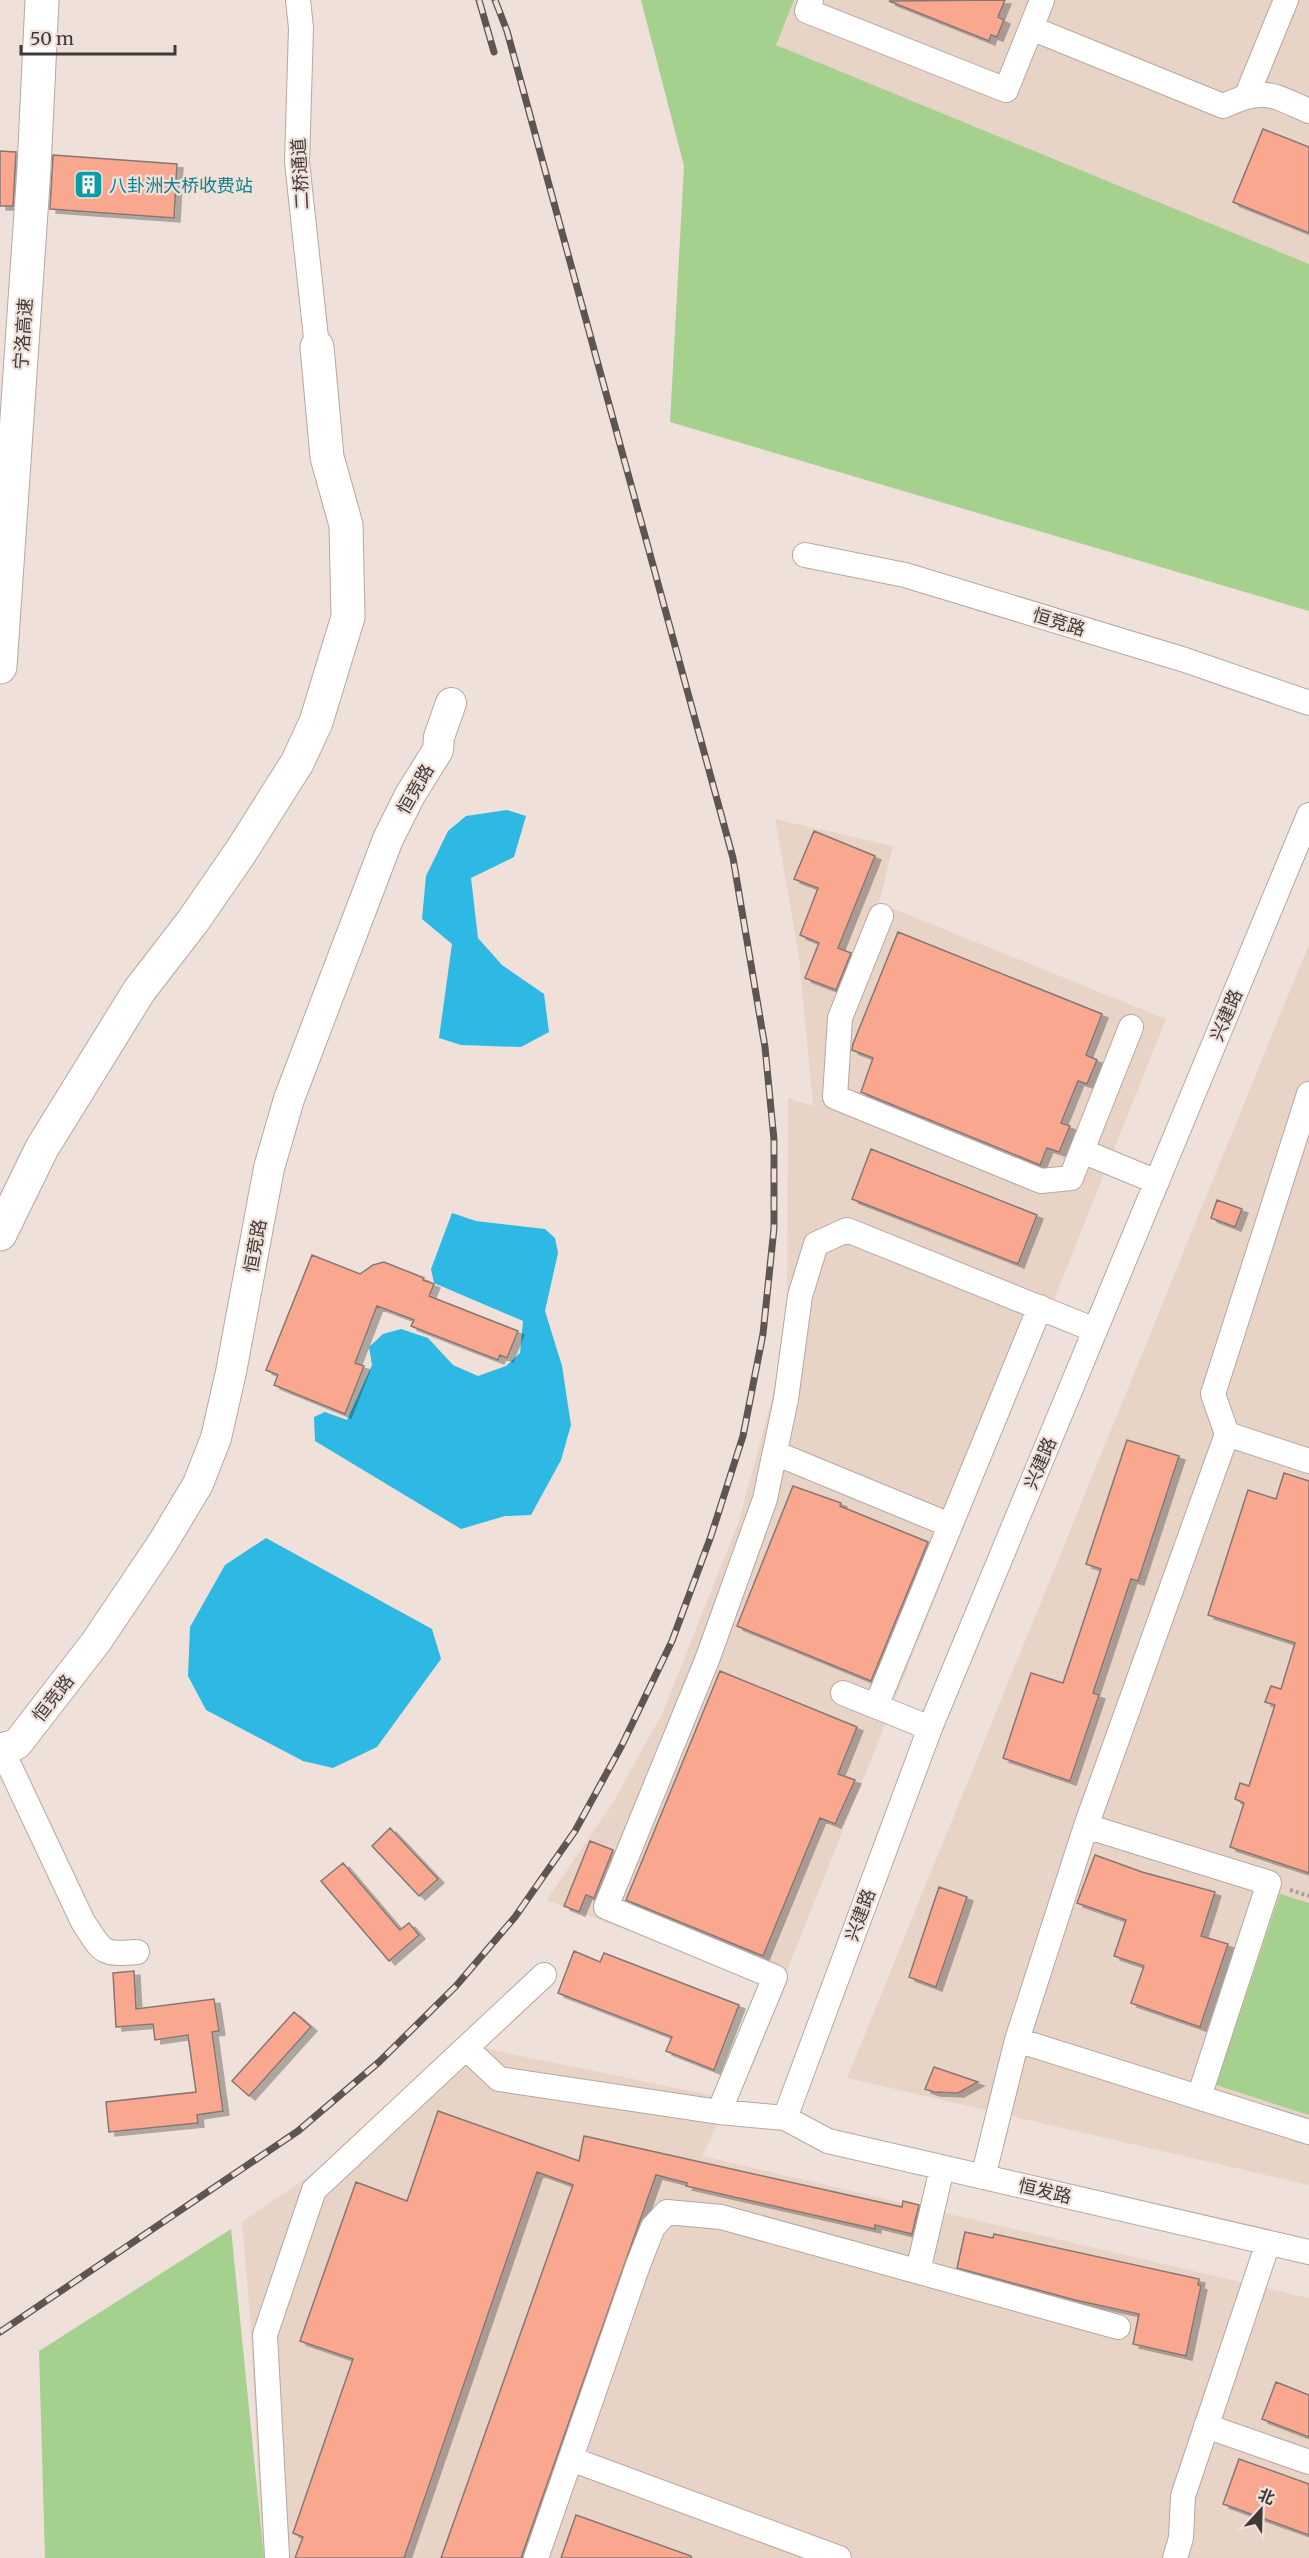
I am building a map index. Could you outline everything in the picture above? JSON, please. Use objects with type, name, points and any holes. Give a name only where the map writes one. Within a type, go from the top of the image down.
[{"type":"highway","name":"宁洛高速","points":[[0,667],[34,168],[42,0]]},
{"type":"highway","points":[[0,1234],[42,1148],[140,991],[193,921],[240,853],[297,763],[316,723],[348,617],[346,525],[327,457],[317,347]]},
{"type":"main road","name":"恒竞路","points":[[1,1749],[17,1744],[96,1641],[162,1544],[198,1484],[216,1438],[234,1360],[269,1168],[289,1099],[388,838],[410,795],[438,750],[439,737],[451,703]]},
{"type":"street","name":"二桥通道","points":[[298,0],[301,28],[297,162],[317,347]]},
{"type":"street","points":[[811,0],[807,11],[1006,90],[1042,0]]},
{"type":"street","points":[[1247,95],[1286,0]]},
{"type":"street","points":[[1031,28],[1223,106],[1247,95],[1266,93],[1309,111]]},
{"type":"street","name":"恒竞路","points":[[806,555],[905,575],[1185,660],[1309,703]]},
{"type":"street","name":"兴建路","points":[[785,2118],[930,1728],[1309,815]]},
{"type":"street","points":[[880,916],[840,1018],[835,1097],[1041,1181],[1071,1178],[1131,1028]]},
{"type":"street","points":[[983,2177],[1017,2040],[1086,1826],[1227,1434],[1213,1394],[1309,1094]]},
{"type":"street","points":[[1082,1151],[1157,1182]]},
{"type":"street","points":[[719,2112],[775,1977],[606,1907],[707,1660],[765,1498],[786,1399],[800,1296],[816,1244],[848,1230],[1095,1330]]},
{"type":"street","points":[[876,1706],[1040,1307]]},
{"type":"street","points":[[1227,1434],[1309,1461]]},
{"type":"street","points":[[775,1453],[950,1525]]},
{"type":"street","points":[[843,1693],[930,1728]]},
{"type":"street","points":[[1,1749],[83,1922],[100,1949],[111,1954],[137,1952]]},
{"type":"street","points":[[1086,1826],[1269,1883],[1199,2097]]},
{"type":"street","points":[[277,2556],[265,2335],[314,2190],[544,1975]]},
{"type":"street","points":[[1017,2040],[1309,2132]]},
{"type":"street","points":[[465,2048],[499,2079],[719,2112],[785,2118]]},
{"type":"street","name":"恒发路","points":[[785,2118],[828,2141],[1309,2252]]},
{"type":"street","points":[[918,2271],[942,2168]]},
{"type":"street","points":[[536,2558],[638,2265],[653,2228],[667,2212],[721,2217],[1118,2327]]},
{"type":"street","points":[[1175,2558],[1181,2538],[1183,2496],[1268,2243]]},
{"type":"street","points":[[1206,2426],[1309,2462]]},
{"type":"street","points":[[571,2459],[839,2558]]},
{"type":"shaded area","points":[[794,0],[1309,0],[1309,264],[775,45]]},
{"type":"shaded area","points":[[775,819],[893,846],[879,903],[1166,1019],[780,1988],[547,1900],[615,1799],[662,1714],[739,1521],[774,1391],[787,1311],[788,1098],[813,1106],[799,957]]},
{"type":"shaded area","points":[[1309,944],[1309,2185],[847,2078]]},
{"type":"shaded area","points":[[459,2043],[730,2099],[702,2156],[1309,2298],[1309,2558],[262,2558],[251,2330],[242,2222],[348,2149]]},
{"type":"green space","points":[[641,0],[794,0],[776,45],[1309,264],[1309,611],[670,422],[684,166]]},
{"type":"green space","points":[[1280,1894],[1309,1903],[1309,2115],[1216,2085]]},
{"type":"green space","points":[[231,2229],[264,2558],[45,2558],[39,2351]]},
{"type":"water","points":[[507,810],[526,816],[514,857],[471,878],[478,938],[502,965],[544,994],[549,1032],[521,1047],[461,1045],[439,1038],[452,944],[422,919],[426,876],[448,831],[466,816]]},
{"type":"water","points":[[452,1213],[476,1221],[545,1229],[555,1238],[558,1253],[545,1311],[562,1366],[571,1425],[561,1460],[531,1515],[505,1516],[461,1529],[315,1441],[314,1417],[325,1412],[347,1420],[372,1365],[369,1347],[383,1334],[401,1329],[428,1338],[453,1365],[478,1376],[506,1366],[520,1353],[523,1321],[434,1283],[431,1269]]},
{"type":"water","points":[[266,1538],[432,1629],[441,1659],[377,1747],[333,1768],[303,1761],[206,1710],[188,1676],[190,1627],[225,1565]]},
{"type":"building","points":[[1005,0],[998,17],[1004,20],[997,37],[991,35],[989,41],[889,1]]},
{"type":"building","points":[[1263,129],[1309,147],[1309,233],[1233,202]]},
{"type":"building","points":[[0,151],[16,152],[13,206],[0,206]]},
{"type":"building","name":"八卦洲大桥收费站","points":[[53,155],[177,164],[174,218],[50,209]]},
{"type":"building","points":[[814,831],[875,856],[838,948],[851,953],[836,990],[805,978],[819,943],[800,935],[818,888],[794,879]]},
{"type":"building","points":[[898,932],[1102,1014],[1086,1055],[1097,1060],[1087,1084],[1078,1081],[1061,1123],[1070,1126],[1059,1152],[1047,1148],[1040,1165],[861,1092],[873,1058],[852,1050],[853,1044]]},
{"type":"building","points":[[871,1149],[1037,1215],[1018,1264],[852,1199]]},
{"type":"building","points":[[1217,1200],[1242,1209],[1235,1227],[1211,1218]]},
{"type":"building","points":[[312,1255],[360,1274],[373,1265],[384,1262],[424,1278],[423,1280],[434,1284],[429,1296],[518,1331],[507,1358],[500,1355],[498,1360],[411,1326],[414,1320],[377,1306],[355,1363],[364,1366],[345,1414],[274,1385],[278,1375],[266,1370]]},
{"type":"building","points":[[1127,1440],[1179,1456],[1138,1581],[1131,1579],[1093,1693],[1099,1695],[1070,1781],[1003,1758],[1031,1673],[1063,1683],[1101,1569],[1086,1564]]},
{"type":"building","points":[[1284,1473],[1309,1481],[1309,1873],[1230,1847],[1244,1803],[1235,1799],[1240,1783],[1249,1786],[1275,1705],[1265,1702],[1271,1686],[1281,1689],[1295,1643],[1208,1615],[1248,1490],[1276,1499]]},
{"type":"building","points":[[793,1486],[841,1503],[840,1506],[928,1542],[871,1681],[737,1626]]},
{"type":"building","points":[[720,1671],[857,1727],[838,1774],[855,1780],[835,1824],[820,1818],[763,1956],[626,1900]]},
{"type":"building","points":[[390,1828],[438,1879],[419,1896],[372,1846]]},
{"type":"building","points":[[590,1841],[613,1850],[594,1898],[586,1895],[579,1912],[564,1906]]},
{"type":"building","points":[[1095,1855],[1142,1872],[1215,1892],[1201,1936],[1228,1944],[1200,2027],[1131,2003],[1144,1966],[1114,1956],[1126,1920],[1077,1903]]},
{"type":"building","points":[[343,1863],[400,1930],[409,1923],[419,1935],[389,1961],[321,1881]]},
{"type":"building","points":[[939,1887],[967,1897],[936,1987],[909,1977]]},
{"type":"building","points":[[574,1951],[600,1962],[604,1953],[739,2005],[714,2070],[666,2051],[672,2037],[558,1993]]},
{"type":"building","points":[[134,1971],[136,2009],[214,1999],[219,2031],[212,2032],[223,2111],[197,2115],[198,2123],[109,2132],[106,2102],[196,2092],[188,2035],[155,2040],[153,2024],[116,2027],[113,1973]]},
{"type":"building","points":[[294,2012],[311,2027],[249,2096],[232,2081]]},
{"type":"building","points":[[934,2067],[978,2082],[958,2093],[934,2092],[925,2089]]},
{"type":"building","points":[[438,2111],[579,2161],[584,2136],[902,2207],[903,2201],[919,2205],[912,2234],[875,2225],[875,2229],[686,2186],[687,2183],[656,2175],[521,2558],[441,2558],[573,2185],[537,2172],[404,2558],[295,2558],[303,2537],[293,2533],[353,2359],[300,2341],[356,2182],[407,2201]]},
{"type":"building","points":[[965,2232],[993,2238],[994,2234],[1199,2279],[1198,2285],[1201,2286],[1186,2356],[1133,2344],[1139,2314],[1075,2300],[957,2268]]},
{"type":"building","points":[[1276,2382],[1309,2395],[1309,2437],[1262,2419]]},
{"type":"building","points":[[1239,2459],[1309,2484],[1309,2535],[1223,2504]]},
{"type":"building","points":[[576,2515],[691,2556],[691,2558],[561,2558]]},
{"type":"railway","points":[[479,0],[494,52]]},
{"type":"railway","points":[[0,2332],[298,2131],[379,2062],[456,1986],[515,1917],[575,1831],[622,1745],[672,1641],[711,1536],[743,1436],[763,1334],[774,1228],[774,1140],[765,1047],[733,858],[507,31],[495,0]]},
{"type":"place","name":"八卦洲大桥收费站","points":[[88,185]]}]
